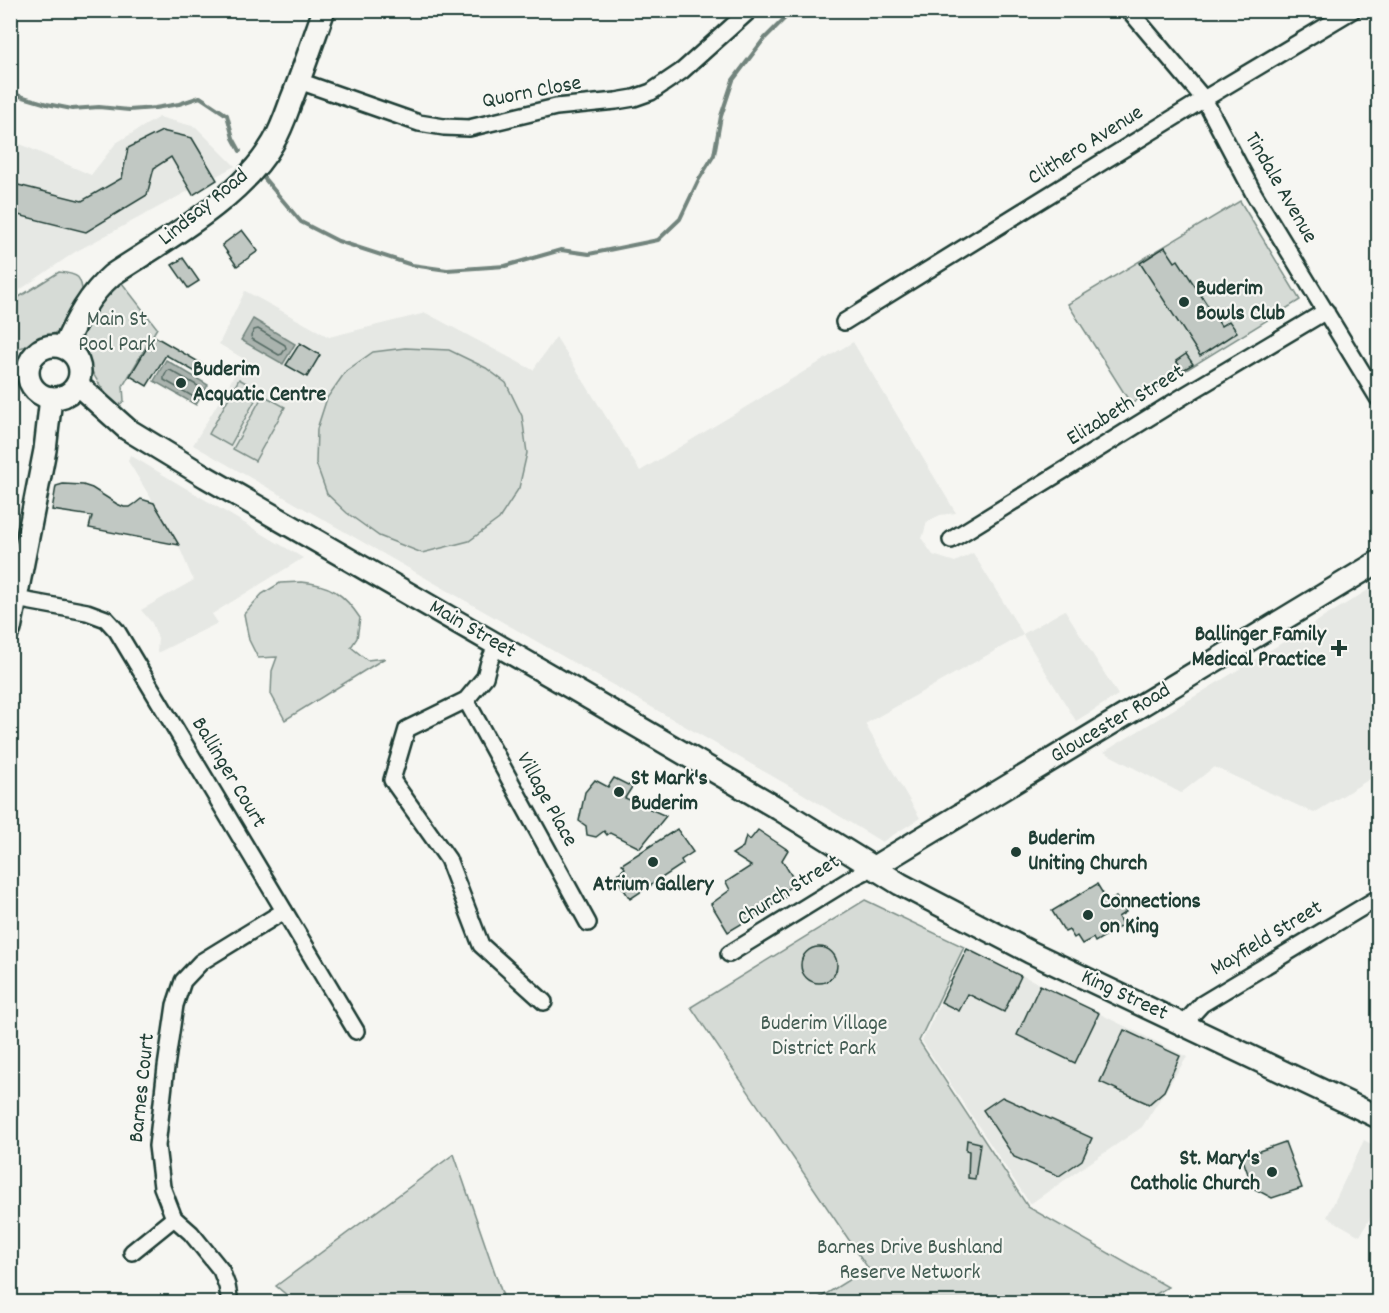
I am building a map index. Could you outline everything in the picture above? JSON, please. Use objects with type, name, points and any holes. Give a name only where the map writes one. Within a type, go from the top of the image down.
[{"type":"main road","name":"Lindsay Road","points":[[64,347],[81,312],[104,282],[208,211],[236,188],[262,160],[282,124],[324,10]]},
{"type":"main road","points":[[55,345],[64,347],[73,352],[78,361],[81,375],[78,385],[64,396],[51,398],[41,394],[31,383],[20,362],[41,349],[55,345]]},
{"type":"main road","name":"Main Street","points":[[78,385],[115,419],[206,477],[497,644],[874,867]]},
{"type":"main road","points":[[10,629],[15,588],[45,450],[51,398]]},
{"type":"main road","name":"Gloucester Road","points":[[874,867],[1378,562]]},
{"type":"main road","name":"King Street","points":[[874,867],[900,884],[1030,952],[1378,1117]]},
{"type":"street","name":"Quorn Close","points":[[299,81],[419,123],[444,128],[469,128],[540,110],[616,101],[651,92],[682,71],[750,10]]},
{"type":"street","name":"Tindale Avenue","points":[[1129,10],[1203,99],[1254,194],[1378,398]]},
{"type":"street","name":"Clithero Avenue","points":[[844,322],[1203,99],[1353,10]]},
{"type":"street","name":"Elizabeth Street","points":[[951,540],[1326,311]]},
{"type":"street","name":"Ballinger Court","points":[[15,588],[106,619],[117,631],[356,1030]]},
{"type":"street","points":[[497,644],[485,677],[466,699],[407,729],[392,780],[448,859],[481,945],[544,1002]]},
{"type":"street","name":"Village Place","points":[[466,699],[588,923]]},
{"type":"street","name":"Church Street","points":[[729,954],[874,867]]},
{"type":"street","name":"Mayfield Street","points":[[1185,1025],[1202,1004],[1378,898]]},
{"type":"street","name":"Barnes Court","points":[[230,1302],[221,1270],[190,1233],[174,1218],[162,1187],[157,1146],[166,1066],[175,1005],[183,981],[201,962],[284,911]]},
{"type":"street","points":[[132,1252],[174,1218]]},
{"type":"shaded area","points":[[159,117],[196,127],[235,166],[75,252],[11,296],[11,140],[91,175],[116,143]]},
{"type":"shaded area","points":[[245,291],[329,337],[426,313],[533,370],[556,337],[640,471],[853,342],[956,513],[940,515],[927,522],[922,539],[933,555],[955,562],[973,553],[1023,634],[1065,610],[1118,695],[1076,721],[1023,635],[865,724],[920,818],[882,842],[800,792],[193,445],[244,359],[219,344]]},
{"type":"shaded area","points":[[130,455],[303,558],[212,614],[218,623],[157,653],[158,638],[152,623],[141,610],[194,580],[176,539],[128,461]]},
{"type":"shaded area","points":[[1378,584],[1378,774],[1314,813],[1214,767],[1181,793],[1104,752]]},
{"type":"shaded area","points":[[967,948],[1187,1057],[1142,1127],[1030,1204],[922,1041]]},
{"type":"shaded area","points":[[1364,1140],[1378,1148],[1378,1204],[1360,1236],[1327,1217]]},
{"type":"green space","name":"Buderim Bowls Club","points":[[1240,201],[1300,300],[1131,404],[1068,304]]},
{"type":"green space","points":[[59,272],[75,275],[80,280],[83,296],[73,314],[62,328],[48,337],[11,349],[11,302]]},
{"type":"green space","name":"Main St Pool Park","points":[[122,283],[157,328],[123,386],[124,401],[117,407],[102,388],[89,364],[83,339],[84,327],[92,310]]},
{"type":"green space","points":[[405,348],[449,350],[486,368],[506,383],[522,416],[527,453],[519,488],[499,519],[469,541],[422,553],[379,536],[347,513],[327,494],[316,463],[317,429],[327,398],[346,371],[373,352]]},
{"type":"green space","points":[[239,379],[260,391],[230,446],[209,434]]},
{"type":"green space","points":[[263,395],[285,407],[255,461],[233,449]]},
{"type":"green space","points":[[301,582],[320,585],[342,597],[360,618],[357,638],[351,647],[367,660],[385,658],[285,720],[271,694],[272,671],[277,657],[258,658],[249,640],[244,614],[262,594],[280,583]]},
{"type":"green space","name":"Buderim Village District Park","points":[[865,900],[964,947],[919,1041],[1028,1207],[1168,1287],[1143,1302],[813,1302],[868,1268],[691,1007]]},
{"type":"green space","points":[[454,1154],[505,1302],[295,1302],[276,1286]]},
{"type":"water","points":[[253,319],[295,344],[283,364],[241,340]]},
{"type":"water","name":"Buderim Acquatic Centre","points":[[166,360],[208,385],[196,405],[154,381]]},
{"type":"building","points":[[162,131],[192,138],[217,180],[193,195],[171,157],[154,168],[147,195],[86,232],[10,213],[10,183],[82,201],[122,178],[128,148]]},
{"type":"building","points":[[242,230],[258,251],[237,266],[222,245]]},
{"type":"building","points":[[1165,247],[1175,262],[1178,260],[1221,326],[1229,321],[1237,332],[1200,356],[1140,263]]},
{"type":"building","points":[[183,258],[199,281],[188,288],[172,265]]},
{"type":"building","points":[[154,336],[204,365],[199,374],[166,355],[147,386],[130,376]]},
{"type":"building","points":[[300,343],[320,355],[307,377],[286,365]]},
{"type":"building","points":[[1186,354],[1193,364],[1183,370],[1176,361]]},
{"type":"building","points":[[63,484],[92,488],[124,507],[130,507],[141,499],[154,503],[179,545],[89,528],[92,516],[52,510],[56,486]]},
{"type":"building","name":"St Mark's Buderim","points":[[614,778],[632,787],[625,798],[666,816],[640,848],[610,833],[607,835],[604,831],[596,837],[587,835],[586,826],[579,821],[585,792],[595,780],[608,787]]},
{"type":"building","name":"Atrium Gallery","points":[[677,829],[693,852],[681,860],[683,864],[630,899],[615,876],[625,868],[622,864]]},
{"type":"building","points":[[758,830],[788,850],[782,860],[796,883],[783,892],[786,897],[728,932],[711,904],[730,890],[726,882],[751,866],[732,854],[743,847],[746,836],[750,840]]},
{"type":"building","name":"Connections on King","points":[[1097,884],[1108,902],[1116,897],[1126,912],[1118,917],[1123,925],[1095,942],[1093,938],[1082,944],[1069,930],[1065,932],[1052,911]]},
{"type":"building","points":[[819,947],[831,953],[837,965],[831,977],[819,983],[807,977],[801,965],[807,953]]},
{"type":"building","points":[[967,949],[1021,976],[1004,1012],[968,994],[959,1011],[941,1002]]},
{"type":"building","points":[[1040,985],[1099,1013],[1075,1063],[1017,1035]]},
{"type":"building","points":[[1124,1030],[1180,1056],[1164,1091],[1149,1104],[1100,1082]]},
{"type":"building","points":[[1002,1097],[1092,1138],[1082,1160],[1059,1176],[1014,1157],[983,1110]]},
{"type":"building","points":[[967,1140],[980,1143],[975,1179],[968,1178]]},
{"type":"building","name":"St. Mary's Catholic Church","points":[[1285,1142],[1302,1188],[1272,1198],[1253,1188],[1242,1157]]},
{"type":"waterway","points":[[263,177],[301,222],[338,241],[412,265],[447,270],[505,266],[561,250],[589,254],[658,240],[680,219],[698,181],[714,155],[721,116],[733,80],[764,39],[793,10]]},
{"type":"waterway","points":[[10,93],[72,109],[155,108],[179,104],[200,97],[227,115],[233,138],[240,151]]},
{"type":"place","name":"Buderim Bowls Club","points":[[1184,302]]},
{"type":"place","name":"Buderim Acquatic Centre","points":[[181,383]]},
{"type":"place","name":"Ballinger Family Medical Practice","points":[[1339,648]]},
{"type":"place","name":"St Mark's Buderim","points":[[619,792]]},
{"type":"place","name":"Buderim Uniting Church","points":[[1016,852]]},
{"type":"place","name":"Atrium Gallery","points":[[653,862]]},
{"type":"place","name":"Connections on King","points":[[1088,915]]},
{"type":"place","name":"St. Mary's Catholic Church","points":[[1272,1172]]},
{"type":"park label","name":"Barnes Drive Bushland Reserve Network","points":[[910,1260]]}]
